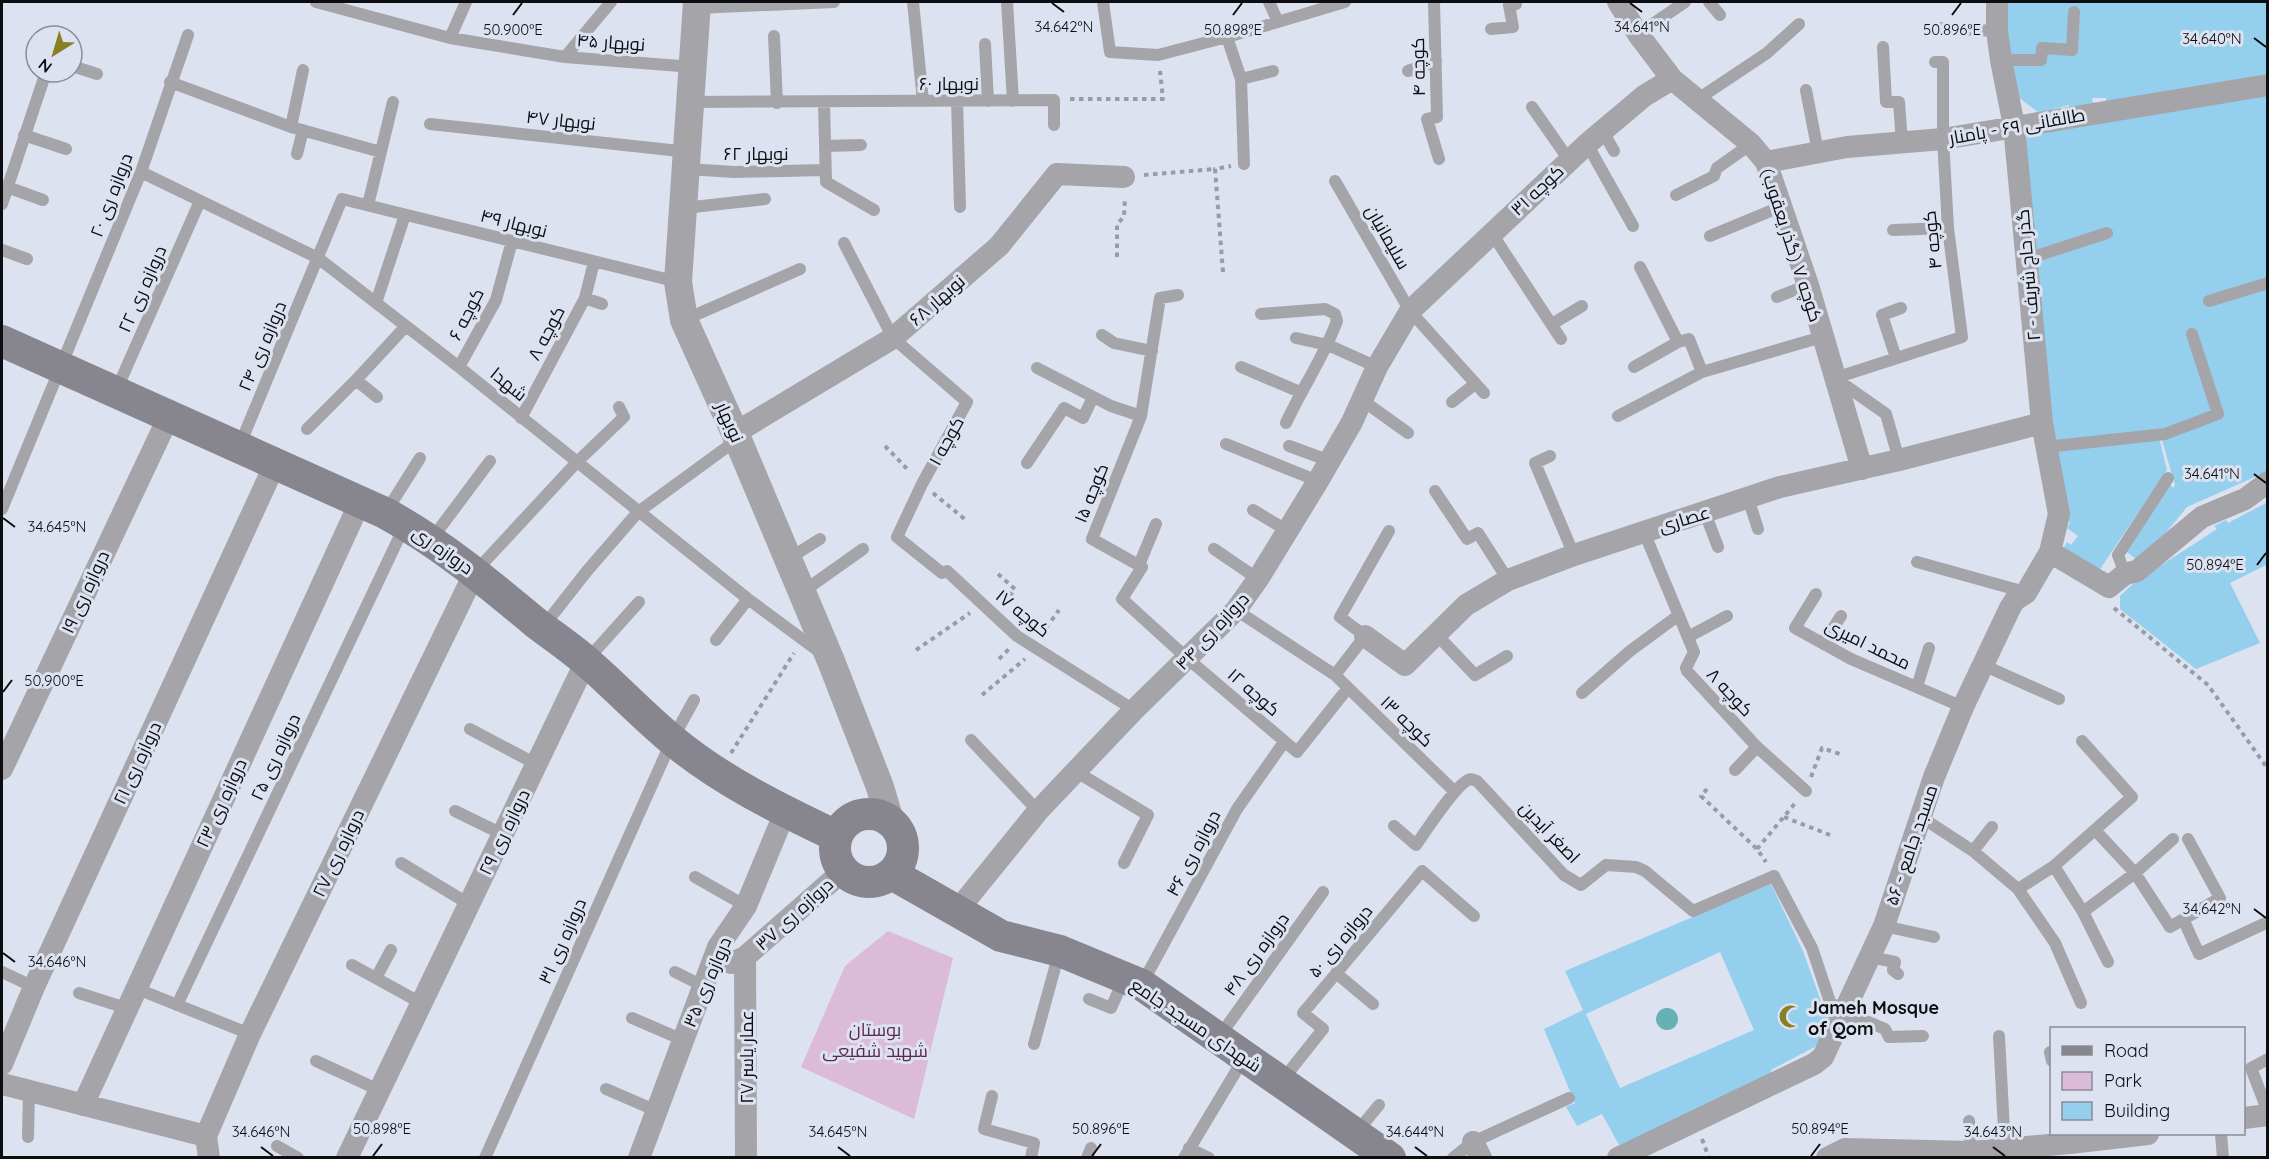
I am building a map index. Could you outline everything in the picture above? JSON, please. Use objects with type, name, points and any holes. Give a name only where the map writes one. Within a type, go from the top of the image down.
[{"type":"main road","name":"دروازه ری","points":[[2,341],[395,520],[475,572],[586,661],[672,740],[718,773],[785,812],[836,836]]},
{"type":"main road","points":[[876,814],[890,821],[900,833],[903,847],[900,862],[892,874],[880,881],[867,883],[853,879],[843,871],[836,860],[834,848],[836,836],[845,823],[860,815],[876,814]]},
{"type":"main road","name":"شهدای مسجد جامع","points":[[892,874],[1001,936],[1060,951],[1133,981],[1390,1158]]},
{"type":"street","name":"کوچه ۷ (گذر یعقوب)","points":[[1618,2],[1638,34],[1672,79],[1750,144],[1766,162],[1808,285],[1862,469]]},
{"type":"street","points":[[1996,2],[2001,60],[2014,126]]},
{"type":"street","name":"نوبهار","points":[[697,5],[678,282],[684,320],[736,436],[831,661],[880,787],[890,821]]},
{"type":"street","name":"کوچه ۳۱","points":[[1410,311],[1569,160],[1644,96],[1672,79]]},
{"type":"street","name":"طالقانی ۶۹ - پامنار","points":[[1766,162],[1818,152],[1943,139],[2268,85]]},
{"type":"street","name":"۲ - گذر حاج شریف","points":[[2014,126],[2042,423]]},
{"type":"street","name":"نوبهار ۶۸","points":[[736,436],[894,338],[999,246],[1057,174],[1124,177]]},
{"type":"street","name":"دروازه ری ۴۴","points":[[957,911],[1038,811],[1075,771],[1236,610],[1258,579],[1330,461],[1352,422],[1377,367],[1410,311]]},
{"type":"street","name":"دروازه ری ۱۹","points":[[2,769],[169,416]]},
{"type":"street","name":"۵۶ - مسجد جامع","points":[[1618,1158],[1814,1064],[1823,1057],[1884,926],[1934,777],[1963,707],[2010,608],[2015,600],[2026,592],[2050,552],[2059,514],[2042,423]]},
{"type":"street","name":"عصاری","points":[[1365,636],[1405,665],[1466,605],[1509,580],[1574,555],[1780,487],[1899,460],[2042,423]]},
{"type":"street","name":"دروازه ری ۲۱","points":[[2,1064],[34,987],[275,464]]},
{"type":"street","points":[[2050,552],[2117,580],[2137,571],[2202,517],[2245,499],[2268,482]]},
{"type":"street","name":"دروازه ری ۲۳","points":[[83,1105],[131,998],[395,520]]},
{"type":"street","name":"دروازه ری ۲۷","points":[[208,1147],[250,1034],[475,572]]},
{"type":"street","name":"دروازه ری ۲۹","points":[[347,1158],[586,661]]},
{"type":"street","name":"دروازه ری ۳۵","points":[[639,1158],[715,954],[746,906],[785,812]]},
{"type":"street","name":"دروازه ری ۳۷","points":[[715,954],[718,960],[726,964],[745,957],[843,871]]},
{"type":"street","name":"عمار یاسر ۲۷","points":[[745,957],[746,1158]]},
{"type":"street","points":[[2,1084],[83,1105],[208,1147]]},
{"type":"street","points":[[2245,1119],[2268,1114]]},
{"type":"street","points":[[1827,1158],[1845,1149],[1971,1152],[2005,1149],[2069,1138],[2128,1135]]},
{"type":"lane","name":"نوبهار ۴۵","points":[[316,2],[450,38],[565,57],[694,67]]},
{"type":"lane","points":[[450,38],[466,2]]},
{"type":"lane","points":[[565,57],[611,2]]},
{"type":"lane","points":[[697,5],[834,2]]},
{"type":"lane","points":[[913,2],[923,101]]},
{"type":"lane","points":[[1007,2],[1013,101]]},
{"type":"lane","points":[[1103,2],[1110,52],[1158,55],[1345,2]]},
{"type":"lane","points":[[1269,2],[1278,22]]},
{"type":"lane","name":"کوچه ۴","points":[[1434,2],[1437,117],[1427,119],[1439,159]]},
{"type":"lane","points":[[1491,29],[1513,27],[1509,5],[1516,4],[1516,2]]},
{"type":"lane","points":[[1638,34],[1685,2]]},
{"type":"lane","points":[[1709,2],[1720,15]]},
{"type":"lane","points":[[2001,60],[2041,60],[2042,48],[2072,50],[2074,12]]},
{"type":"lane","points":[[1698,99],[1767,53],[1799,24]]},
{"type":"lane","points":[[1938,28],[1997,31]]},
{"type":"lane","name":"دروازه ری ۲۰","points":[[2,509],[141,172],[188,35]]},
{"type":"lane","points":[[774,36],[777,103]]},
{"type":"lane","points":[[1227,37],[1241,80],[1244,164]]},
{"type":"lane","points":[[985,44],[988,100]]},
{"type":"lane","points":[[1883,47],[1886,102],[1899,102],[1902,143]]},
{"type":"lane","points":[[1408,71],[1436,61]]},
{"type":"lane","name":"کوچه ۴","points":[[1896,358],[1962,337],[1948,228],[1943,139],[1943,62],[1935,62]]},
{"type":"lane","points":[[84,70],[97,74]]},
{"type":"lane","points":[[297,154],[303,70]]},
{"type":"lane","points":[[1241,80],[1273,71]]},
{"type":"lane","points":[[170,82],[297,129],[381,152]]},
{"type":"lane","points":[[2,204],[42,84]]},
{"type":"lane","points":[[1806,90],[1818,152]]},
{"type":"lane","points":[[957,100],[960,207]]},
{"type":"lane","points":[[1054,100],[1054,125]]},
{"type":"lane","name":"نوبهار ۶۰","points":[[692,102],[1054,100]]},
{"type":"lane","points":[[368,205],[393,102]]},
{"type":"lane","points":[[824,103],[826,183],[874,210]]},
{"type":"lane","points":[[1532,107],[1569,160]]},
{"type":"lane","name":"نوبهار ۴۷","points":[[430,124],[688,160]]},
{"type":"lane","points":[[24,135],[66,149]]},
{"type":"lane","points":[[1595,137],[1614,151]]},
{"type":"lane","points":[[1595,137],[1633,226]]},
{"type":"lane","points":[[1676,195],[1714,176],[1717,168],[1750,144]]},
{"type":"lane","points":[[825,146],[861,145]]},
{"type":"lane","name":"نوبهار ۶۲","points":[[688,160],[735,172],[825,170]]},
{"type":"lane","name":"شهدا","points":[[141,172],[318,258],[459,367],[748,599],[831,661]]},
{"type":"lane","name":"سلیمانیان","points":[[1335,181],[1410,311]]},
{"type":"lane","points":[[7,188],[44,200]]},
{"type":"lane","name":"نوبهار ۴۹","points":[[342,199],[678,282]]},
{"type":"lane","name":"دروازه ری ۲۴","points":[[239,448],[342,199]]},
{"type":"lane","points":[[684,208],[765,199]]},
{"type":"lane","name":"دروازه ری ۲۲","points":[[116,391],[200,201]]},
{"type":"lane","points":[[1710,236],[1780,207]]},
{"type":"lane","points":[[376,303],[405,215]]},
{"type":"lane","points":[[1893,230],[1948,228]]},
{"type":"lane","points":[[1491,232],[1562,339]]},
{"type":"lane","points":[[2026,259],[2107,233]]},
{"type":"lane","name":"کوچه ۶","points":[[459,367],[496,300],[512,241]]},
{"type":"lane","points":[[844,243],[894,338]]},
{"type":"lane","points":[[2,250],[27,259]]},
{"type":"lane","name":"کوچه ۸","points":[[521,418],[585,298],[594,261]]},
{"type":"lane","points":[[1640,267],[1678,342]]},
{"type":"lane","points":[[684,320],[800,269]]},
{"type":"lane","points":[[2210,301],[2268,284]]},
{"type":"lane","points":[[1777,297],[1808,285]]},
{"type":"lane","name":"کوچه ۱۵","points":[[1139,565],[1092,539],[1141,416],[1161,298],[1178,295]]},
{"type":"lane","points":[[585,298],[602,304]]},
{"type":"lane","points":[[1552,324],[1582,306]]},
{"type":"lane","points":[[1835,378],[1896,358],[1882,315],[1901,308]]},
{"type":"lane","points":[[1261,314],[1324,309],[1335,314],[1337,321],[1328,345],[1300,392],[1286,423]]},
{"type":"lane","points":[[1410,311],[1480,388],[1452,402]]},
{"type":"lane","points":[[307,429],[406,326]]},
{"type":"lane","points":[[2046,447],[2165,434],[2218,414],[2192,334]]},
{"type":"lane","points":[[1102,335],[1114,343],[1152,351]]},
{"type":"lane","points":[[1618,416],[1702,372],[1822,337]]},
{"type":"lane","name":"کوچه ۱","points":[[894,338],[967,402],[922,484],[897,537]]},
{"type":"lane","points":[[1296,338],[1328,345],[1377,367]]},
{"type":"lane","points":[[1634,367],[1678,342],[1689,339],[1702,372]]},
{"type":"lane","points":[[1240,367],[1300,392]]},
{"type":"lane","points":[[1037,368],[1111,406],[1141,416]]},
{"type":"lane","points":[[1835,378],[1886,414],[1899,460]]},
{"type":"lane","points":[[356,380],[377,397]]},
{"type":"lane","points":[[1027,463],[1064,408],[1083,418],[1093,397]]},
{"type":"lane","points":[[1362,400],[1408,433]]},
{"type":"lane","points":[[475,572],[577,462],[624,417],[619,407]]},
{"type":"lane","points":[[543,628],[587,571],[639,512],[736,436]]},
{"type":"lane","points":[[1226,444],[1318,481]]},
{"type":"lane","points":[[1290,446],[1330,461]]},
{"type":"lane","points":[[1550,456],[1535,463],[1574,555]]},
{"type":"lane","points":[[395,520],[420,458]]},
{"type":"lane","points":[[395,520],[490,461]]},
{"type":"lane","points":[[2117,580],[2118,555],[2168,478]]},
{"type":"lane","points":[[1435,491],[1467,539],[1478,532],[1509,580]]},
{"type":"lane","points":[[1748,498],[1758,529]]},
{"type":"lane","points":[[1253,510],[1288,531]]},
{"type":"lane","points":[[1705,513],[1718,547]]},
{"type":"lane","name":"دروازه ری ۲۵","points":[[177,1005],[395,520]]},
{"type":"lane","points":[[1156,524],[1139,565],[1142,567],[1122,599],[1188,659]]},
{"type":"lane","points":[[1335,675],[1365,636],[1340,617],[1389,531]]},
{"type":"lane","name":"کوچه ۸","points":[[1644,532],[1694,652],[1686,668],[1687,672],[1757,747],[1806,791]]},
{"type":"lane","name":"کوچه ۱۷","points":[[897,537],[942,573],[947,571],[1017,636],[1134,710]]},
{"type":"lane","points":[[788,559],[820,539]]},
{"type":"lane","points":[[801,593],[863,549]]},
{"type":"lane","points":[[1214,549],[1258,579]]},
{"type":"lane","points":[[1917,562],[2026,592]]},
{"type":"lane","name":"محمد امیری","points":[[1816,594],[1795,628],[1851,660],[1963,707]]},
{"type":"lane","points":[[716,640],[748,599]]},
{"type":"lane","points":[[586,661],[639,602]]},
{"type":"lane","name":"کوچه ۱۳","points":[[1236,610],[1335,675],[1455,792]]},
{"type":"lane","points":[[1582,693],[1630,651],[1679,615]]},
{"type":"lane","points":[[1688,637],[1727,616]]},
{"type":"lane","points":[[1823,644],[1841,616]]},
{"type":"lane","points":[[1437,635],[1475,675],[1507,656]]},
{"type":"lane","points":[[1917,687],[1929,648]]},
{"type":"lane","name":"کوچه ۱۲","points":[[1188,659],[1297,752],[1348,688]]},
{"type":"lane","points":[[1983,665],[2059,699]]},
{"type":"lane","name":"دروازه ری ۳۱","points":[[485,1158],[672,740],[694,700]]},
{"type":"lane","points":[[470,729],[536,764]]},
{"type":"lane","points":[[971,740],[1038,811]]},
{"type":"lane","points":[[2019,889],[2054,866],[2132,797],[2082,741]]},
{"type":"lane","name":"دروازه ری ۴۶","points":[[1089,999],[1111,1008],[1133,981],[1237,810],[1284,742]]},
{"type":"lane","points":[[1735,771],[1757,747]]},
{"type":"lane","points":[[1075,771],[1148,815],[1124,863]]},
{"type":"lane","name":"اصغر آیدین","points":[[1455,792],[1467,780],[1477,781],[1564,875],[1581,885],[1606,865],[1636,867],[1645,871],[1693,911],[1774,876]]},
{"type":"lane","points":[[1394,826],[1416,845],[1455,792]]},
{"type":"lane","points":[[455,811],[502,834]]},
{"type":"lane","points":[[1921,817],[1973,851],[2019,889],[2055,943],[2081,1002]]},
{"type":"lane","points":[[1973,851],[1992,827]]},
{"type":"lane","points":[[2095,830],[2135,873],[2170,927],[2184,921],[2220,898],[2188,838]]},
{"type":"lane","points":[[2083,912],[2135,873],[2173,839]]},
{"type":"lane","points":[[400,863],[469,904]]},
{"type":"lane","points":[[2054,866],[2083,912],[2108,962]]},
{"type":"lane","name":"دروازه ری ۵۰","points":[[1280,1083],[1323,1029],[1303,1013],[1422,871],[1474,916]]},
{"type":"lane","points":[[1774,876],[1812,948],[1830,1002],[1844,1012],[1885,1029],[1889,1037],[1923,1036]]},
{"type":"lane","points":[[695,878],[746,906]]},
{"type":"lane","name":"دروازه ری ۴۸","points":[[1218,1038],[1323,892]]},
{"type":"lane","points":[[2184,921],[2199,954],[2268,922]]},
{"type":"lane","points":[[1884,926],[1934,937]]},
{"type":"lane","points":[[376,978],[391,950]]},
{"type":"lane","points":[[1035,1044],[1060,951]]},
{"type":"lane","points":[[1870,957],[1895,962],[1893,970],[1898,974]]},
{"type":"lane","points":[[352,965],[422,1003]]},
{"type":"lane","points":[[2,972],[34,987]]},
{"type":"lane","points":[[675,972],[703,986]]},
{"type":"lane","points":[[1336,973],[1373,1004]]},
{"type":"lane","points":[[79,993],[177,1005],[250,1034]]},
{"type":"lane","points":[[632,1017],[683,1040]]},
{"type":"lane","points":[[1999,1036],[2005,1149]]},
{"type":"lane","points":[[1209,1158],[1187,1153],[1245,1057]]},
{"type":"lane","points":[[2268,1059],[2251,1068],[2268,1114]]},
{"type":"lane","points":[[316,1061],[380,1090]]},
{"type":"lane","points":[[606,1089],[657,1111]]},
{"type":"lane","points":[[28,1137],[29,1091]]},
{"type":"lane","points":[[992,1096],[984,1129],[1034,1143],[1031,1158]]},
{"type":"lane","points":[[1453,1158],[1477,1150],[1569,1098]]},
{"type":"lane","points":[[1355,1134],[1379,1105]]},
{"type":"lane","points":[[1969,1121],[1971,1152]]},
{"type":"lane","points":[[2221,1135],[2223,1158]]},
{"type":"lane","points":[[277,1146],[298,1158]]},
{"type":"path","points":[[1054,100],[1163,99],[1158,55]]},
{"type":"path","points":[[1117,257],[1117,224],[1124,217],[1126,191],[1124,177],[1215,169],[1244,164]]},
{"type":"path","points":[[1215,169],[1223,272]]},
{"type":"path","points":[[885,446],[922,484],[967,521]]},
{"type":"path","points":[[994,615],[1015,590],[998,574]]},
{"type":"path","points":[[2117,580],[2112,606],[2208,686],[2268,769]]},
{"type":"path","points":[[916,650],[982,604]]},
{"type":"path","points":[[982,695],[1030,654],[1059,610]]},
{"type":"path","points":[[718,773],[803,640]]},
{"type":"path","points":[[1707,789],[1701,796],[1757,849],[1774,876]]},
{"type":"path","points":[[1784,817],[1830,835]]},
{"type":"green space","name":"بوستان شهید شفیعی","points":[[888,931],[953,958],[914,1119],[801,1067],[845,966]]},
{"type":"shaded area","points":[[1663,1008],[1671,1008],[1678,1015],[1678,1023],[1671,1030],[1663,1030],[1656,1023],[1656,1015]]},
{"type":"building","points":[[2007,2],[2268,2],[2268,78],[2239,80],[2240,85],[2222,90],[2222,86],[2106,102],[2106,98],[2092,98],[2093,103],[2069,108],[2069,105],[2039,113],[2013,93],[2010,64],[2043,62],[2044,51],[2074,51],[2076,12],[2071,12],[2070,48],[2039,46],[2038,58],[2005,59]]},
{"type":"building","points":[[2268,91],[2268,471],[2187,507],[2141,563],[2127,552],[2170,484],[2173,488],[2175,485],[2161,437],[2050,444],[2024,141],[2032,130]]},
{"type":"building","points":[[2159,437],[2167,470],[2096,575],[2062,551],[2067,542],[2071,545],[2078,536],[2067,528],[2070,522],[2067,519],[2050,449]]},
{"type":"building","points":[[2266,503],[2268,507],[2268,564],[2230,583],[2260,643],[2196,669],[2120,609],[2120,596],[2134,583],[2217,529],[2214,526],[2226,520],[2228,523]]},
{"type":"building","name":"Jameh Mosque of Qom","points":[[1771,884],[1803,951],[1823,1007],[1833,1021],[1824,1042],[1771,1070],[1771,1079],[1619,1145],[1602,1114],[1577,1126],[1566,1107],[1575,1103],[1544,1029],[1583,1010],[1565,971]],"holes":[[[1720,952],[1754,1030],[1620,1088],[1586,1014]]]},
{"type":"place","name":"Jameh Mosque of Qom","points":[[1790,1017]]}]
